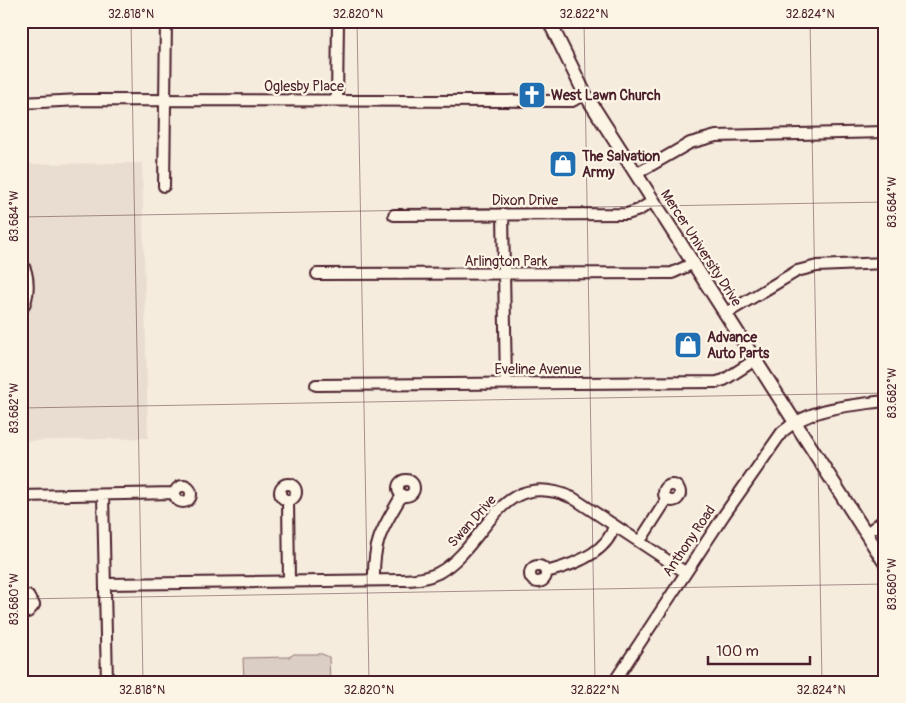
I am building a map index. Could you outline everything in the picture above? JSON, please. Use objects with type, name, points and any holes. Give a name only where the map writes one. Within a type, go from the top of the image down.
[{"type":"main road","name":"Mercer University Drive","points":[[549,21],[585,94],[885,563]]},
{"type":"street","points":[[164,186],[167,100],[166,21]]},
{"type":"street","points":[[338,21],[338,100]]},
{"type":"street","name":"Oglesby Place","points":[[21,103],[80,100],[572,101],[585,94]]},
{"type":"street","points":[[636,174],[690,144],[716,136],[885,132]]},
{"type":"street","name":"Dixon Drive","points":[[394,215],[627,214],[639,210],[653,201]]},
{"type":"street","points":[[504,214],[506,383]]},
{"type":"street","points":[[21,261],[26,268],[27,286],[26,303],[21,311]]},
{"type":"street","points":[[725,314],[797,271],[817,266],[885,263]]},
{"type":"street","name":"Arlington Park","points":[[317,274],[672,274],[692,264]]},
{"type":"street","name":"Eveline Avenue","points":[[316,385],[717,382],[724,380],[755,360]]},
{"type":"street","points":[[794,422],[810,413],[885,401]]},
{"type":"street","name":"Anthony Road","points":[[614,682],[685,572],[782,432],[794,422]]},
{"type":"street","name":"Swan Drive","points":[[106,584],[417,580],[439,572],[457,557],[499,508],[510,499],[534,491],[554,491],[573,498],[685,572]]},
{"type":"street","points":[[21,496],[175,493]]},
{"type":"street","points":[[103,495],[108,682]]},
{"type":"street","points":[[374,580],[373,556],[379,536],[402,495]]},
{"type":"street","points":[[288,500],[289,581]]},
{"type":"street","points":[[640,541],[667,500]]},
{"type":"street","points":[[867,533],[885,519]]},
{"type":"street","points":[[546,572],[581,560],[599,547],[611,534],[614,526]]},
{"type":"street","points":[[21,597],[28,596],[34,604],[28,612],[21,612]]},
{"type":"shaded area","points":[[142,163],[148,438],[21,441],[21,164]]},
{"type":"shaded area","points":[[294,654],[322,654],[329,657],[330,682],[244,682],[243,658],[289,657]]},
{"type":"place","name":"West Lawn Church","points":[[532,95]]},
{"type":"place","name":"The Salvation Army","points":[[563,164]]},
{"type":"place","name":"Advance Auto Parts","points":[[688,345]]}]
